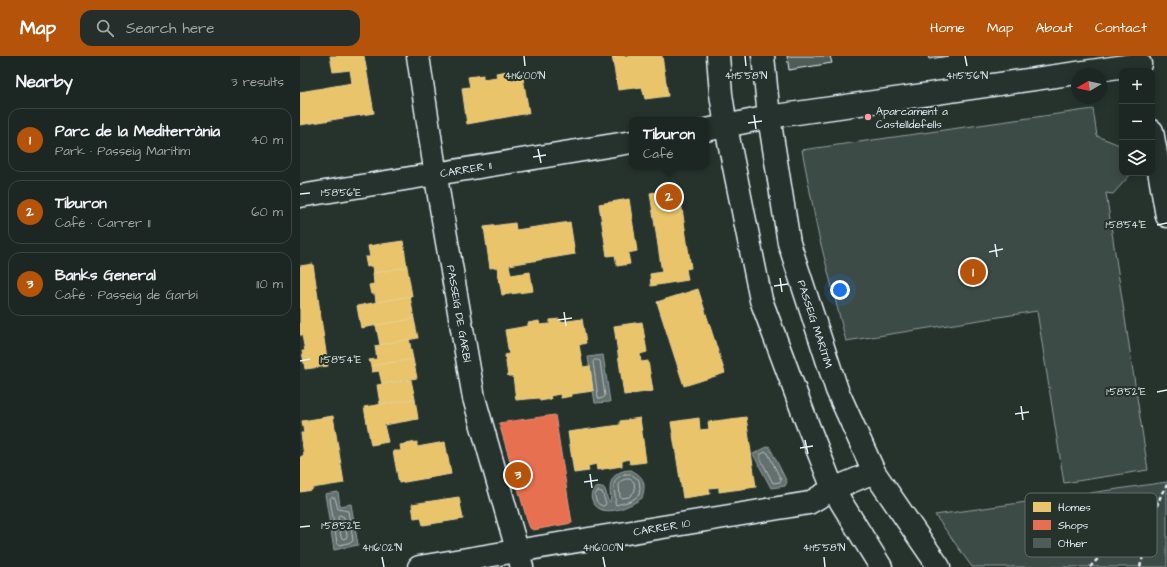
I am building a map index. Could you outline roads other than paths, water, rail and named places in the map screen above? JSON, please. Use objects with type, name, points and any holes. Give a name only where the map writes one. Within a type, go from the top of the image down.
[{"type":"street","name":"PASSEIG DE GARBÍ","points":[[418,56],[436,175],[474,398],[520,558]]},
{"type":"street","points":[[718,56],[721,94],[716,128],[761,300],[833,489],[881,567]]},
{"type":"street","name":"PASSEIG MARÍTIM","points":[[763,56],[769,118],[789,243],[837,390],[874,472],[939,567]]},
{"type":"street","points":[[716,128],[769,118],[1140,64]]},
{"type":"street","points":[[1154,140],[1167,216]]},
{"type":"street","name":"CARRER 11","points":[[300,196],[629,143]]},
{"type":"street","name":"CARRER 10","points":[[419,567],[520,558],[809,503],[833,489],[874,472]]},
{"type":"water","points":[[603,355],[610,402],[595,403],[588,357]]},
{"type":"water","points":[[769,446],[787,482],[785,486],[771,488],[753,454]]},
{"type":"water","points":[[631,470],[642,478],[644,489],[642,498],[631,505],[617,510],[603,510],[597,507],[591,496],[595,488],[603,487],[606,491],[608,501],[610,502],[610,484],[613,477],[623,471]]},
{"type":"water","points":[[338,492],[340,506],[351,504],[358,545],[334,550],[325,494]]},
{"type":"place","name":"Aparcament a Castelldefells","points":[[868,117]]},
{"type":"place","name":"Tiburon","points":[[669,197]]},
{"type":"place","name":"Parc de la Mediterrània","points":[[973,272]]},
{"type":"place","name":"Banks General","points":[[518,475]]}]
